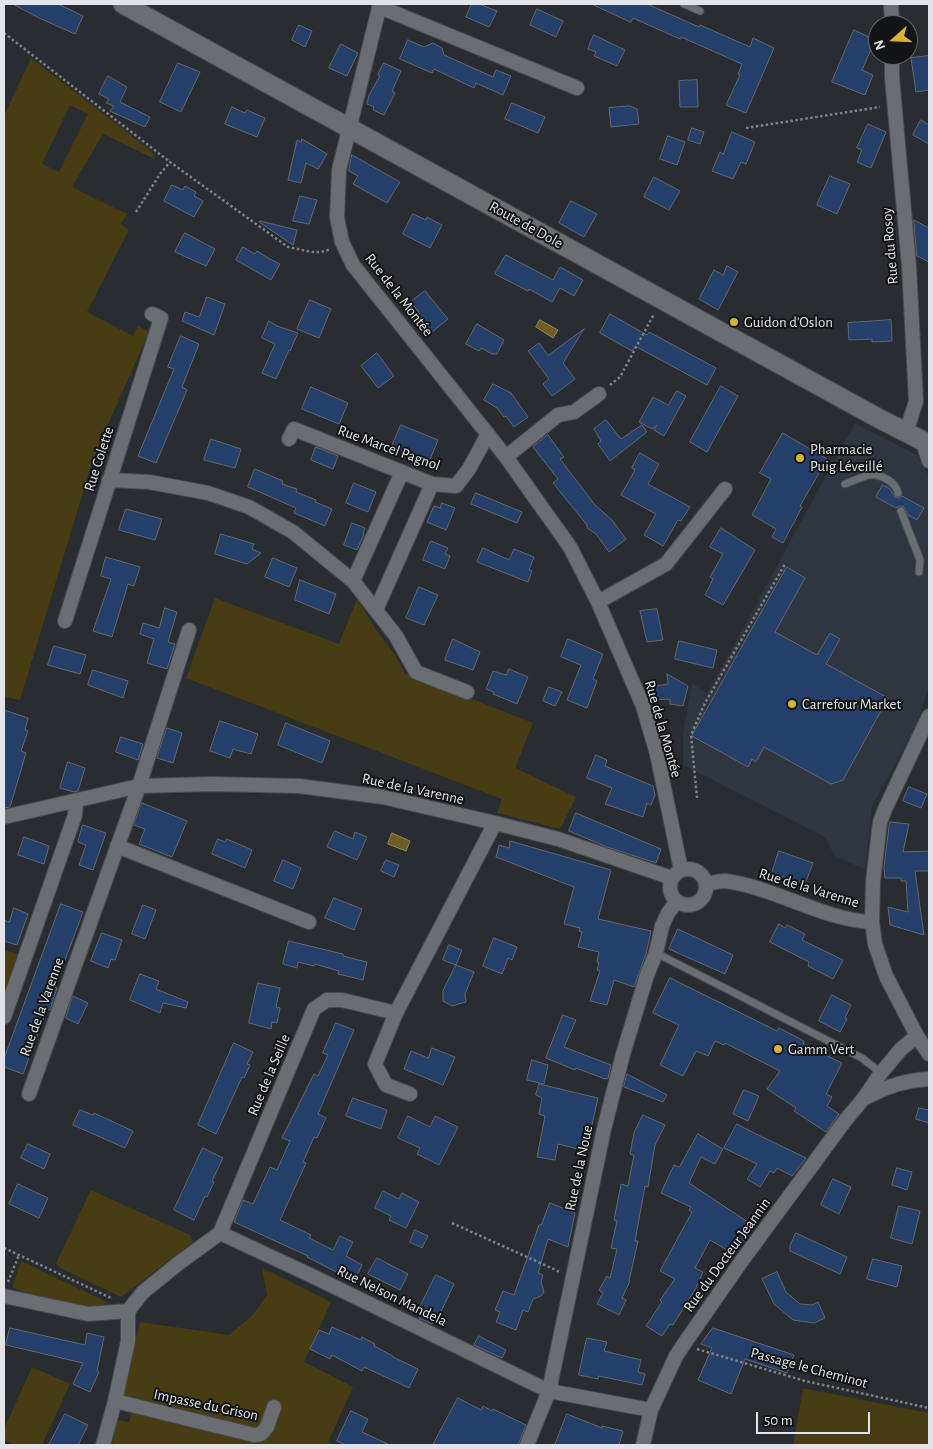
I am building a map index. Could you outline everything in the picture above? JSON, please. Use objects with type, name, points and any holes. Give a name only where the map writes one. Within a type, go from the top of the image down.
[{"type":"main road","name":"Route de Dole","points":[[123,4],[919,439]]},
{"type":"street","name":"Rue de la Montée","points":[[380,5],[338,170],[337,217],[342,242],[353,265],[506,457],[570,547],[598,602],[643,706],[657,754],[676,874]]},
{"type":"street","points":[[380,5],[577,88]]},
{"type":"street","name":"Rue du Rosoy","points":[[893,65],[909,266],[919,439]]},
{"type":"street","name":"Rue Colette","points":[[65,621],[161,318],[152,314]]},
{"type":"street","points":[[506,457],[558,415],[574,412],[599,394]]},
{"type":"street","name":"Rue Marcel Pagnol","points":[[289,439],[294,429],[432,484],[456,486],[469,469],[488,434]]},
{"type":"street","points":[[919,439],[929,461]]},
{"type":"street","points":[[353,581],[402,472]]},
{"type":"street","points":[[109,480],[149,482],[208,493],[249,507],[293,532],[353,581],[396,636],[416,672],[467,692]]},
{"type":"street","points":[[376,610],[432,484]]},
{"type":"street","points":[[598,602],[666,564],[725,489]]},
{"type":"street","name":"Rue de la Varenne","points":[[29,1094],[139,786],[189,630]]},
{"type":"street","points":[[928,722],[880,822],[873,880],[872,922],[879,958],[917,1036],[929,1054]]},
{"type":"street","name":"Rue de la Varenne","points":[[4,817],[139,786],[212,784],[299,786],[383,797],[495,823],[558,839],[676,874]]},
{"type":"street","points":[[4,1017],[75,815],[76,801]]},
{"type":"street","points":[[410,1094],[386,1085],[375,1064],[396,1013],[495,823]]},
{"type":"street","points":[[117,846],[309,922]]},
{"type":"street","points":[[686,868],[697,870],[706,884],[705,894],[698,903],[687,905],[677,901],[670,888],[676,874],[686,868]]},
{"type":"street","name":"Rue de la Varenne","points":[[706,884],[724,881],[749,887],[836,916],[861,922],[872,922]]},
{"type":"street","name":"Rue de la Noue","points":[[527,1445],[549,1392],[604,1129],[624,1054],[647,975],[656,952],[662,926],[668,913],[677,901]]},
{"type":"street","name":"Rue de la Seille","points":[[220,1233],[314,1009],[327,1000],[342,1000],[396,1013]]},
{"type":"street","name":"Rue du Docteur Jeannin","points":[[643,1445],[651,1410],[676,1356],[686,1341],[881,1073],[900,1049],[917,1036]]},
{"type":"street","name":"Rue du Docteur Jeannin","points":[[864,1098],[900,1082],[929,1079]]},
{"type":"street","points":[[103,1445],[128,1341],[128,1311],[143,1292],[220,1233]]},
{"type":"street","name":"Rue Nelson Mandela","points":[[220,1233],[317,1278],[549,1392],[651,1410]]},
{"type":"street","points":[[5,1298],[88,1314],[128,1311]]},
{"type":"street","name":"Impasse du Grison","points":[[115,1401],[254,1435],[261,1434],[267,1427],[274,1407]]},
{"type":"lane","points":[[684,4],[700,11]]},
{"type":"lane","points":[[845,484],[870,474],[891,481],[898,493]]},
{"type":"lane","points":[[901,511],[920,560],[919,572]]},
{"type":"lane","points":[[656,952],[862,1058],[881,1073]]},
{"type":"path","points":[[4,33],[170,162],[288,247],[325,252],[342,242]]},
{"type":"path","points":[[746,128],[895,105]]},
{"type":"path","points":[[136,212],[160,174],[170,162]]},
{"type":"path","points":[[599,394],[620,377],[662,300]]},
{"type":"path","points":[[698,798],[691,736],[706,703],[785,564]]},
{"type":"path","points":[[452,1223],[572,1278]]},
{"type":"path","points":[[4,1248],[111,1298],[128,1311]]},
{"type":"path","points":[[5,1298],[9,1280],[19,1255]]},
{"type":"path","name":"Passage le Cheminot","points":[[686,1341],[694,1348],[805,1381],[929,1408]]},
{"type":"shaded area","points":[[31,58],[151,151],[157,160],[103,134],[72,187],[127,214],[121,224],[129,230],[87,312],[133,336],[138,326],[149,332],[94,456],[20,700],[4,697],[4,116]],"holes":[[[70,105],[88,114],[59,172],[42,164]]]},
{"type":"shaded area","points":[[540,320],[558,330],[553,338],[536,327]]},
{"type":"shaded area","points":[[855,423],[917,455],[929,476],[929,687],[915,728],[872,806],[865,870],[834,855],[825,837],[683,765],[683,734],[692,683],[707,694]]},
{"type":"shaded area","points":[[215,598],[339,644],[357,599],[405,673],[533,723],[515,768],[576,797],[560,829],[497,813],[502,799],[186,678]]},
{"type":"shaded area","points":[[392,833],[410,841],[406,851],[388,844]]},
{"type":"shaded area","points":[[4,949],[18,955],[4,997]]},
{"type":"shaded area","points":[[91,1190],[190,1235],[193,1242],[121,1297],[60,1268],[56,1263]]},
{"type":"shaded area","points":[[21,1261],[109,1303],[85,1307],[72,1306],[47,1300],[12,1287]]},
{"type":"shaded area","points":[[262,1268],[331,1302],[304,1362],[353,1387],[328,1442],[333,1445],[112,1445],[117,1420],[129,1422],[132,1413],[253,1439],[270,1429],[279,1403],[272,1400],[264,1421],[253,1429],[122,1394],[140,1322],[229,1335],[253,1315],[267,1295]]},
{"type":"shaded area","points":[[32,1367],[70,1384],[42,1445],[14,1445],[4,1440],[4,1429]]},
{"type":"shaded area","points":[[803,1388],[929,1413],[929,1445],[793,1445]]},
{"type":"building","points":[[13,4],[58,4],[83,16],[75,34]]},
{"type":"building","points":[[472,4],[479,4],[497,11],[489,27],[466,17]]},
{"type":"building","points":[[592,4],[647,4],[750,47],[753,38],[774,48],[746,113],[726,105],[740,75],[738,74],[742,64],[681,37],[680,39],[633,18],[631,22]]},
{"type":"building","points":[[537,9],[563,21],[556,37],[530,25]]},
{"type":"building","points":[[299,25],[312,31],[305,47],[292,40]]},
{"type":"building","points":[[854,30],[868,37],[868,56],[862,70],[873,75],[865,95],[832,82]]},
{"type":"building","points":[[594,35],[625,50],[617,66],[594,56],[596,52],[588,49]]},
{"type":"building","points":[[408,40],[424,47],[433,43],[442,48],[444,55],[493,77],[496,70],[511,76],[503,95],[476,83],[474,88],[434,69],[432,73],[400,59]]},
{"type":"building","points":[[341,44],[358,53],[347,76],[329,68]]},
{"type":"building","points":[[929,56],[929,90],[916,92],[912,65],[918,65],[918,57]]},
{"type":"building","points":[[178,63],[200,72],[181,112],[160,102]]},
{"type":"building","points":[[384,63],[401,71],[392,91],[395,93],[384,115],[373,110],[374,107],[367,104],[369,95],[380,76],[378,75]]},
{"type":"building","points":[[108,76],[127,87],[120,102],[150,117],[145,127],[110,111],[114,106],[106,103],[109,99],[99,94]]},
{"type":"building","points":[[697,80],[698,107],[680,107],[679,81]]},
{"type":"building","points":[[512,103],[545,117],[538,133],[505,119]]},
{"type":"building","points":[[630,106],[637,109],[639,124],[611,127],[609,108]]},
{"type":"building","points":[[232,107],[245,113],[247,110],[265,118],[257,137],[225,124]]},
{"type":"building","points":[[921,120],[929,125],[929,144],[913,135]]},
{"type":"building","points":[[868,124],[886,132],[871,168],[857,162],[862,150],[857,148]]},
{"type":"building","points":[[692,128],[704,132],[700,144],[688,140]]},
{"type":"building","points":[[732,132],[755,142],[746,164],[741,162],[733,179],[712,171],[720,152],[723,154]]},
{"type":"building","points":[[668,136],[685,142],[677,165],[660,159]]},
{"type":"building","points":[[302,139],[327,154],[318,169],[306,163],[301,183],[288,180],[297,140],[301,142]]},
{"type":"building","points":[[352,155],[400,182],[387,203],[353,184],[358,176],[349,171]]},
{"type":"building","points":[[830,176],[850,184],[837,214],[817,205]]},
{"type":"building","points":[[654,177],[680,191],[669,210],[644,197]]},
{"type":"building","points":[[172,185],[183,190],[185,186],[196,192],[194,196],[203,201],[194,217],[164,201]]},
{"type":"building","points":[[300,196],[317,200],[309,224],[293,221]]},
{"type":"building","points":[[571,201],[597,214],[584,237],[559,223]]},
{"type":"building","points":[[413,214],[426,220],[427,217],[442,225],[430,248],[403,234]]},
{"type":"building","points":[[914,220],[929,228],[929,262],[917,256]]},
{"type":"building","points":[[259,222],[297,230],[293,245]]},
{"type":"building","points":[[185,233],[215,249],[206,266],[175,252]]},
{"type":"building","points":[[243,247],[255,254],[257,251],[280,264],[271,280],[236,260]]},
{"type":"building","points":[[506,255],[553,280],[560,267],[583,280],[574,296],[560,288],[552,302],[529,289],[528,291],[495,274]]},
{"type":"building","points":[[727,266],[738,272],[718,310],[699,299],[714,270],[723,275]]},
{"type":"building","points":[[425,291],[448,319],[432,332],[411,302]]},
{"type":"building","points":[[207,297],[225,304],[214,335],[182,321],[185,312],[199,317]]},
{"type":"building","points":[[310,300],[331,309],[319,338],[297,329]]},
{"type":"building","points":[[610,314],[647,335],[649,332],[716,368],[707,385],[635,346],[632,351],[600,333]]},
{"type":"building","points":[[891,320],[892,341],[872,342],[872,339],[849,340],[848,323]]},
{"type":"building","points":[[269,321],[277,326],[298,333],[276,379],[262,373],[275,344],[262,338]]},
{"type":"building","points":[[477,324],[504,340],[497,354],[492,354],[481,348],[479,351],[466,344]]},
{"type":"building","points":[[584,329],[563,363],[575,379],[552,396],[543,384],[549,379],[528,351],[539,343],[548,355]]},
{"type":"building","points":[[181,336],[199,344],[182,387],[187,390],[156,463],[138,456],[174,369],[168,367]]},
{"type":"building","points":[[377,353],[394,376],[378,388],[361,366]]},
{"type":"building","points":[[493,384],[511,393],[528,417],[514,427],[506,416],[504,417],[497,408],[484,400]]},
{"type":"building","points":[[721,386],[738,396],[707,452],[690,442]]},
{"type":"building","points":[[311,387],[348,403],[339,424],[302,409]]},
{"type":"building","points":[[677,391],[686,396],[664,436],[654,430],[657,425],[652,429],[639,422],[653,397],[668,405]]},
{"type":"building","points":[[606,420],[621,439],[642,425],[647,432],[610,461],[598,444],[601,441],[594,429]]},
{"type":"building","points":[[401,425],[438,440],[429,462],[392,446]]},
{"type":"building","points":[[783,433],[827,459],[800,506],[802,507],[783,543],[772,537],[776,529],[752,515],[771,479],[760,473]]},
{"type":"building","points":[[548,435],[564,457],[560,459],[595,505],[612,520],[626,539],[609,552],[596,534],[587,528],[587,525],[553,483],[558,479],[533,447]]},
{"type":"building","points":[[211,439],[241,449],[235,468],[204,460]]},
{"type":"building","points":[[316,447],[338,456],[333,469],[311,460]]},
{"type":"building","points":[[640,453],[659,464],[648,484],[690,507],[681,521],[678,520],[663,546],[644,535],[656,514],[621,495],[635,470],[632,468]]},
{"type":"building","points":[[255,469],[283,481],[282,484],[297,489],[296,492],[332,509],[325,526],[294,513],[296,508],[248,487]]},
{"type":"building","points":[[354,483],[376,492],[368,512],[346,503]]},
{"type":"building","points":[[883,485],[890,489],[895,497],[899,498],[902,496],[924,508],[917,520],[908,515],[904,507],[896,508],[876,497]]},
{"type":"building","points":[[476,493],[522,512],[517,523],[471,504]]},
{"type":"building","points":[[442,503],[455,508],[446,530],[427,522],[434,506],[440,508]]},
{"type":"building","points":[[126,509],[162,519],[155,540],[119,530]]},
{"type":"building","points":[[352,523],[365,528],[357,550],[344,545]]},
{"type":"building","points":[[721,528],[755,550],[723,605],[705,595],[713,579],[710,577],[723,554],[710,547]]},
{"type":"building","points":[[221,534],[254,544],[252,549],[261,553],[247,564],[215,554]]},
{"type":"building","points":[[431,541],[448,548],[445,554],[450,556],[445,569],[423,560]]},
{"type":"building","points":[[483,548],[509,560],[514,549],[534,557],[529,570],[532,571],[528,582],[477,562]]},
{"type":"building","points":[[106,557],[140,567],[134,586],[128,584],[112,637],[93,631],[111,579],[101,576]]},
{"type":"building","points":[[273,558],[297,568],[289,587],[265,577]]},
{"type":"building","points":[[787,567],[805,578],[775,632],[817,655],[830,633],[840,639],[826,664],[888,698],[843,780],[831,784],[764,747],[756,762],[752,759],[748,767],[692,736]]},
{"type":"building","points":[[300,580],[336,594],[329,614],[295,600]]},
{"type":"building","points":[[419,587],[438,595],[424,625],[406,618]]},
{"type":"building","points":[[165,608],[177,612],[168,642],[175,644],[167,669],[147,663],[154,639],[140,634],[143,623],[159,628]]},
{"type":"building","points":[[657,609],[663,640],[647,642],[640,611]]},
{"type":"building","points":[[453,639],[480,652],[473,670],[445,660]]},
{"type":"building","points":[[568,639],[603,654],[593,679],[597,681],[587,708],[567,700],[581,665],[561,657]]},
{"type":"building","points":[[679,641],[717,650],[713,668],[675,659]]},
{"type":"building","points":[[54,646],[86,655],[80,674],[48,665]]},
{"type":"building","points":[[509,669],[528,677],[517,704],[486,689],[493,671],[506,675]]},
{"type":"building","points":[[93,670],[128,681],[123,698],[88,685]]},
{"type":"building","points":[[667,674],[688,686],[683,706],[670,704],[670,699],[652,700],[651,687],[668,684]]},
{"type":"building","points":[[549,687],[562,692],[555,706],[543,701]]},
{"type":"building","points":[[4,710],[28,718],[25,730],[28,731],[21,751],[26,753],[10,807],[4,808]]},
{"type":"building","points":[[220,721],[258,734],[251,754],[233,749],[230,758],[210,751]]},
{"type":"building","points":[[286,723],[330,741],[322,763],[278,745]]},
{"type":"building","points":[[167,728],[182,733],[173,763],[157,758]]},
{"type":"building","points":[[121,737],[143,744],[138,760],[116,752]]},
{"type":"building","points":[[596,755],[607,760],[605,766],[653,786],[655,795],[651,805],[647,803],[643,817],[605,804],[612,788],[587,778]]},
{"type":"building","points":[[68,762],[85,768],[78,791],[74,792],[60,788]]},
{"type":"building","points":[[909,787],[927,794],[921,808],[903,801]]},
{"type":"building","points":[[142,803],[187,821],[172,857],[139,844],[145,829],[134,825]]},
{"type":"building","points":[[576,813],[661,849],[656,863],[607,847],[569,831]]},
{"type":"building","points":[[890,822],[909,824],[903,852],[929,851],[929,871],[915,871],[924,935],[890,925],[888,907],[908,912],[906,881],[901,881],[901,878],[885,878],[884,868]]},
{"type":"building","points":[[83,825],[106,833],[93,870],[79,865],[86,845],[78,842]]},
{"type":"building","points":[[335,831],[353,839],[355,832],[367,837],[357,860],[327,847]]},
{"type":"building","points":[[24,837],[49,846],[44,864],[18,855]]},
{"type":"building","points":[[218,839],[225,842],[227,839],[252,850],[245,868],[212,854]]},
{"type":"building","points":[[510,841],[611,870],[598,919],[651,931],[646,954],[634,987],[614,980],[607,1005],[590,1001],[600,971],[597,970],[599,952],[578,947],[582,932],[579,931],[580,928],[564,924],[574,887],[496,857],[499,845],[509,848]]},
{"type":"building","points":[[779,851],[813,863],[805,884],[772,873]]},
{"type":"building","points":[[283,860],[301,868],[293,889],[274,881]]},
{"type":"building","points":[[386,860],[399,865],[394,877],[381,871]]},
{"type":"building","points":[[334,898],[362,909],[354,930],[325,918]]},
{"type":"building","points":[[61,904],[83,912],[55,987],[57,988],[50,1010],[47,1009],[23,1074],[4,1067],[4,1059]]},
{"type":"building","points":[[143,905],[156,910],[145,939],[132,934]]},
{"type":"building","points":[[14,908],[28,914],[17,945],[4,941],[4,920],[9,922]]},
{"type":"building","points":[[779,924],[785,928],[787,925],[805,934],[802,940],[843,960],[833,979],[808,966],[809,962],[770,942]]},
{"type":"building","points":[[678,929],[733,955],[725,974],[669,949]]},
{"type":"building","points":[[102,933],[122,940],[115,960],[111,959],[108,968],[91,961]]},
{"type":"building","points":[[494,938],[517,947],[512,960],[508,958],[502,974],[483,966]]},
{"type":"building","points":[[289,941],[367,962],[363,980],[338,974],[339,971],[315,964],[314,966],[298,962],[297,968],[283,964]]},
{"type":"building","points":[[449,945],[462,950],[456,965],[443,960]]},
{"type":"building","points":[[456,965],[474,972],[465,994],[466,1002],[452,1006],[443,1001],[443,991]]},
{"type":"building","points":[[140,974],[159,981],[156,989],[188,1002],[186,1008],[163,1003],[160,1013],[130,1000]]},
{"type":"building","points":[[670,978],[777,1031],[779,1028],[804,1041],[803,1044],[842,1063],[826,1094],[832,1097],[827,1106],[839,1114],[826,1132],[794,1111],[796,1108],[767,1089],[780,1071],[725,1043],[724,1045],[715,1041],[708,1056],[696,1051],[683,1076],[660,1065],[679,1025],[653,1013]]},
{"type":"building","points":[[258,983],[280,988],[276,1007],[280,1008],[277,1023],[272,1022],[271,1029],[249,1023]]},
{"type":"building","points":[[832,995],[851,1005],[845,1018],[847,1019],[840,1032],[819,1021]]},
{"type":"building","points":[[73,996],[88,1003],[78,1024],[66,1018]]},
{"type":"building","points":[[563,1015],[576,1020],[564,1047],[611,1065],[608,1079],[576,1068],[575,1070],[546,1058]]},
{"type":"building","points":[[336,1023],[354,1030],[318,1114],[326,1118],[317,1138],[314,1137],[303,1162],[306,1163],[280,1220],[311,1235],[309,1238],[333,1250],[340,1236],[353,1242],[346,1256],[362,1265],[354,1281],[308,1256],[234,1222],[243,1200],[253,1204],[270,1167],[277,1170],[290,1141],[282,1138],[314,1074],[318,1076],[328,1055],[323,1053]]},
{"type":"building","points":[[234,1043],[253,1052],[247,1064],[250,1065],[244,1078],[242,1077],[216,1134],[198,1125]]},
{"type":"building","points":[[432,1048],[455,1057],[443,1085],[404,1069],[411,1051],[428,1058]]},
{"type":"building","points":[[532,1060],[548,1065],[544,1084],[527,1080]]},
{"type":"building","points":[[627,1074],[667,1095],[663,1102],[624,1087]]},
{"type":"building","points":[[539,1084],[598,1098],[586,1151],[558,1144],[555,1160],[537,1157],[545,1116],[539,1114],[542,1098],[536,1095]]},
{"type":"building","points":[[744,1090],[759,1096],[748,1121],[733,1114]]},
{"type":"building","points":[[353,1098],[387,1110],[381,1129],[346,1116]]},
{"type":"building","points":[[919,1108],[929,1110],[929,1123],[916,1119]]},
{"type":"building","points":[[80,1110],[93,1115],[94,1113],[133,1131],[125,1148],[73,1125]]},
{"type":"building","points":[[643,1115],[665,1125],[655,1145],[648,1187],[645,1186],[635,1241],[638,1241],[630,1281],[622,1298],[626,1300],[619,1315],[597,1304],[603,1293],[599,1290],[607,1276],[610,1278],[617,1249],[611,1248],[617,1221],[614,1220],[621,1184],[628,1186],[634,1155],[630,1154],[634,1133]]},
{"type":"building","points":[[408,1116],[430,1127],[435,1116],[458,1127],[439,1165],[417,1154],[420,1148],[398,1138]]},
{"type":"building","points":[[737,1124],[806,1158],[792,1176],[777,1168],[774,1173],[770,1171],[760,1187],[747,1179],[757,1164],[724,1148]]},
{"type":"building","points":[[698,1134],[723,1149],[715,1164],[701,1157],[689,1183],[754,1226],[734,1254],[710,1240],[695,1268],[703,1272],[696,1288],[673,1325],[670,1324],[662,1336],[646,1326],[662,1302],[660,1300],[675,1279],[660,1271],[692,1212],[689,1210],[691,1207],[661,1193],[674,1165],[679,1167]]},
{"type":"building","points":[[28,1144],[50,1154],[44,1169],[21,1158]]},
{"type":"building","points":[[203,1148],[223,1158],[207,1197],[205,1196],[194,1220],[174,1210]]},
{"type":"building","points":[[897,1168],[912,1172],[907,1190],[892,1185]]},
{"type":"building","points":[[833,1179],[851,1187],[839,1214],[821,1205]]},
{"type":"building","points":[[18,1184],[48,1198],[39,1218],[9,1204]]},
{"type":"building","points":[[383,1191],[399,1199],[402,1193],[419,1202],[406,1228],[389,1220],[391,1216],[375,1208]]},
{"type":"building","points":[[550,1203],[575,1213],[568,1247],[548,1239],[538,1273],[543,1275],[541,1282],[544,1292],[541,1296],[533,1299],[528,1312],[523,1310],[516,1330],[496,1322],[500,1312],[495,1310],[503,1291],[514,1295],[539,1225],[541,1225]]},
{"type":"building","points":[[899,1206],[920,1211],[912,1244],[891,1238]]},
{"type":"building","points":[[415,1230],[428,1236],[422,1248],[410,1242]]},
{"type":"building","points":[[796,1233],[847,1257],[840,1274],[790,1251],[790,1246]]},
{"type":"building","points":[[377,1258],[408,1274],[400,1290],[368,1274]]},
{"type":"building","points":[[873,1259],[902,1266],[897,1287],[867,1279]]},
{"type":"building","points":[[777,1272],[786,1292],[800,1304],[812,1305],[818,1302],[825,1318],[814,1323],[793,1320],[774,1304],[762,1279]]},
{"type":"building","points":[[436,1275],[454,1284],[437,1320],[434,1319],[432,1324],[419,1318],[421,1313],[418,1311]]},
{"type":"building","points":[[332,1327],[361,1340],[362,1337],[393,1357],[418,1369],[409,1388],[364,1367],[362,1371],[332,1355],[330,1359],[310,1349],[319,1330],[329,1334]]},
{"type":"building","points":[[10,1328],[85,1345],[87,1333],[104,1337],[97,1371],[99,1372],[90,1392],[73,1384],[83,1363],[6,1345]]},
{"type":"building","points":[[713,1328],[794,1355],[787,1373],[745,1359],[731,1394],[698,1380],[712,1348],[701,1344]]},
{"type":"building","points":[[479,1336],[506,1350],[502,1358],[474,1345]]},
{"type":"building","points":[[587,1338],[607,1342],[604,1351],[641,1360],[638,1372],[645,1374],[642,1385],[599,1376],[598,1379],[579,1375]]},
{"type":"building","points":[[458,1398],[481,1410],[483,1406],[492,1411],[493,1409],[526,1425],[518,1445],[433,1445]]},
{"type":"building","points":[[351,1411],[368,1419],[362,1432],[390,1445],[346,1445],[337,1441]]},
{"type":"building","points":[[65,1414],[88,1425],[78,1445],[49,1445]]},
{"type":"building","points":[[567,1414],[602,1428],[602,1426],[623,1431],[619,1445],[555,1445]]},
{"type":"place","name":"Guidon d'Oslon","points":[[734,322]]},
{"type":"place","name":"Pharmacie Puig Léveillé","points":[[800,458]]},
{"type":"place","name":"Carrefour Market","points":[[792,704]]},
{"type":"place","name":"Gamm Vert","points":[[778,1049]]}]
